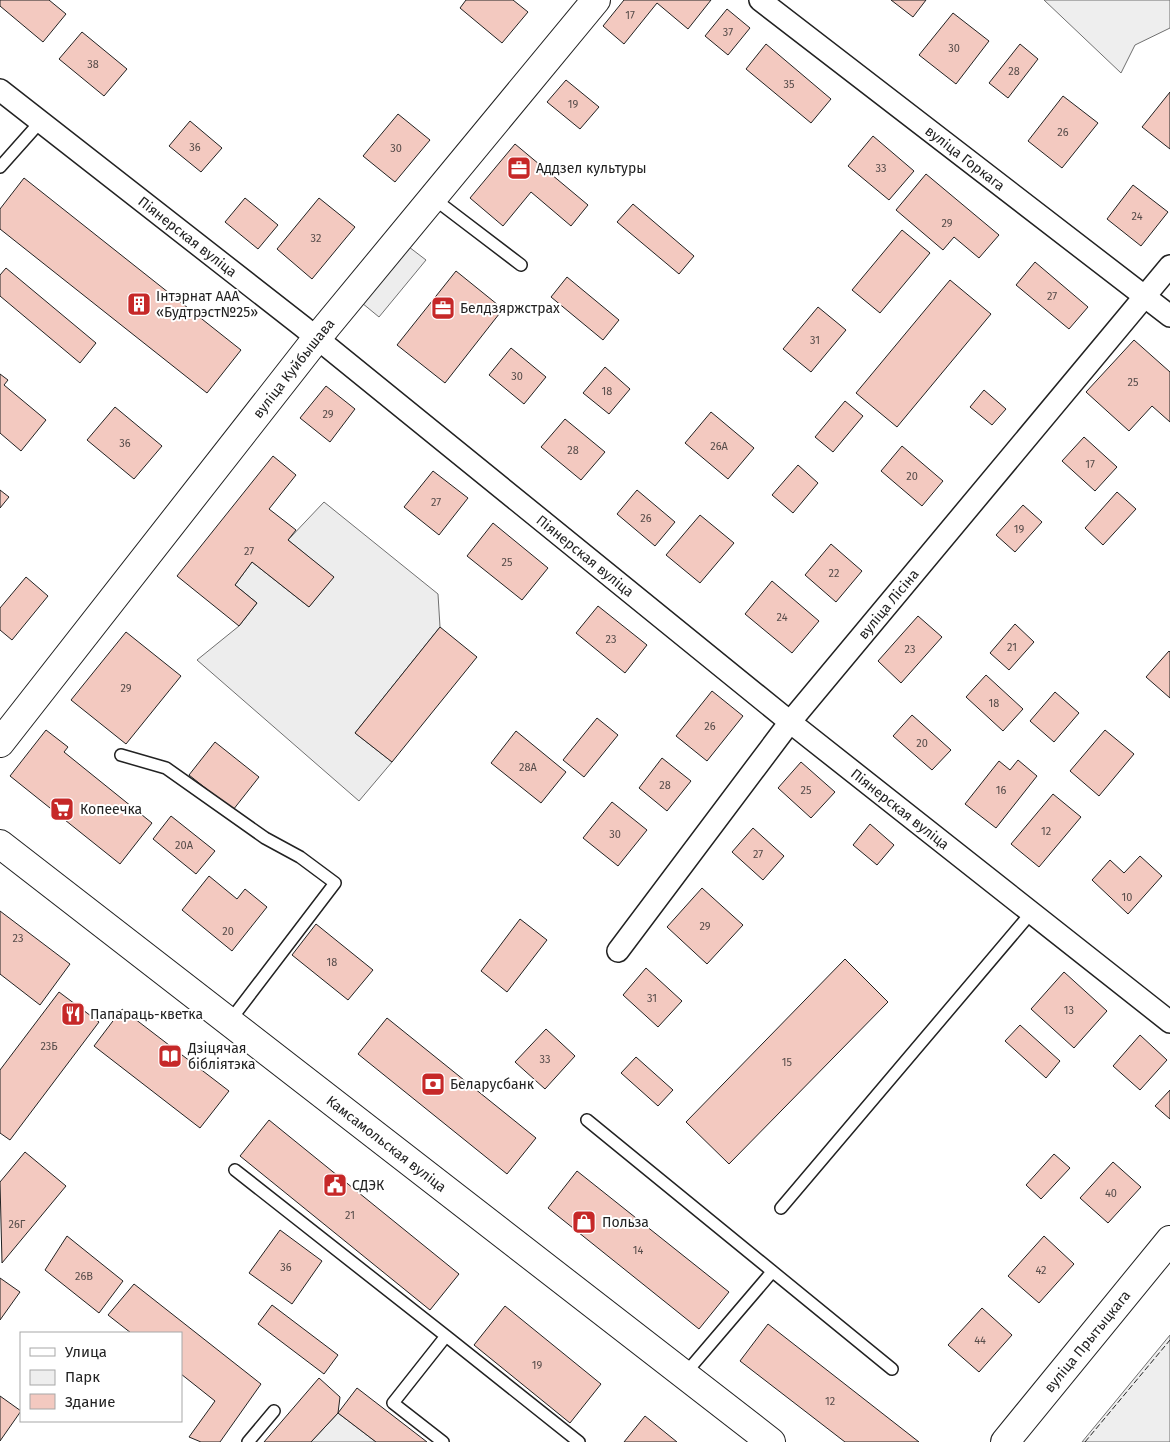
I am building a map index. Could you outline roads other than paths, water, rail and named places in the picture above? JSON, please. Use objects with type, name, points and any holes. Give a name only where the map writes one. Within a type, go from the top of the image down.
[{"type":"main road","name":"вуліца Куйбышава","points":[[0,743],[317,338],[596,0]]},
{"type":"main road","name":"Камсамольская вуліца","points":[[0,844],[771,1442]]},
{"type":"main road","name":"вуліца Прытыцкага","points":[[1005,1442],[1170,1240]]},
{"type":"street","name":"вуліца Горкага","points":[[760,0],[1170,316]]},
{"type":"street","name":"Піянерская вуліца","points":[[0,90],[317,338],[790,722],[1170,1022]]},
{"type":"street","name":"вуліца Лісіна","points":[[618,952],[790,722],[1170,266]]},
{"type":"lane","points":[[0,167],[41,121]]},
{"type":"lane","points":[[432,198],[521,265]]},
{"type":"lane","points":[[121,754],[166,768],[265,838],[300,858],[335,883],[229,1022]]},
{"type":"lane","points":[[781,1208],[1031,913]]},
{"type":"lane","points":[[587,1120],[892,1369]]},
{"type":"lane","points":[[235,1170],[579,1442]]},
{"type":"lane","points":[[684,1374],[772,1272]]},
{"type":"lane","points":[[443,1442],[393,1403],[446,1336]]},
{"type":"lane","points":[[248,1442],[274,1411]]},
{"type":"place","name":"Аддзел культуры","points":[[519,168]]},
{"type":"place","name":"Інтэрнат ААА «Будтрэст№25»","points":[[139,304]]},
{"type":"place","name":"Белдзяржстрах","points":[[443,308]]},
{"type":"place","name":"Копеечка","points":[[62,809]]},
{"type":"place","name":"Папараць-кветка","points":[[73,1014]]},
{"type":"place","name":"Дзіцячая бібліятэка","points":[[170,1056]]},
{"type":"place","name":"Беларусбанк","points":[[433,1084]]},
{"type":"place","name":"СДЭК","points":[[335,1185]]},
{"type":"place","name":"Польза","points":[[584,1222]]}]
